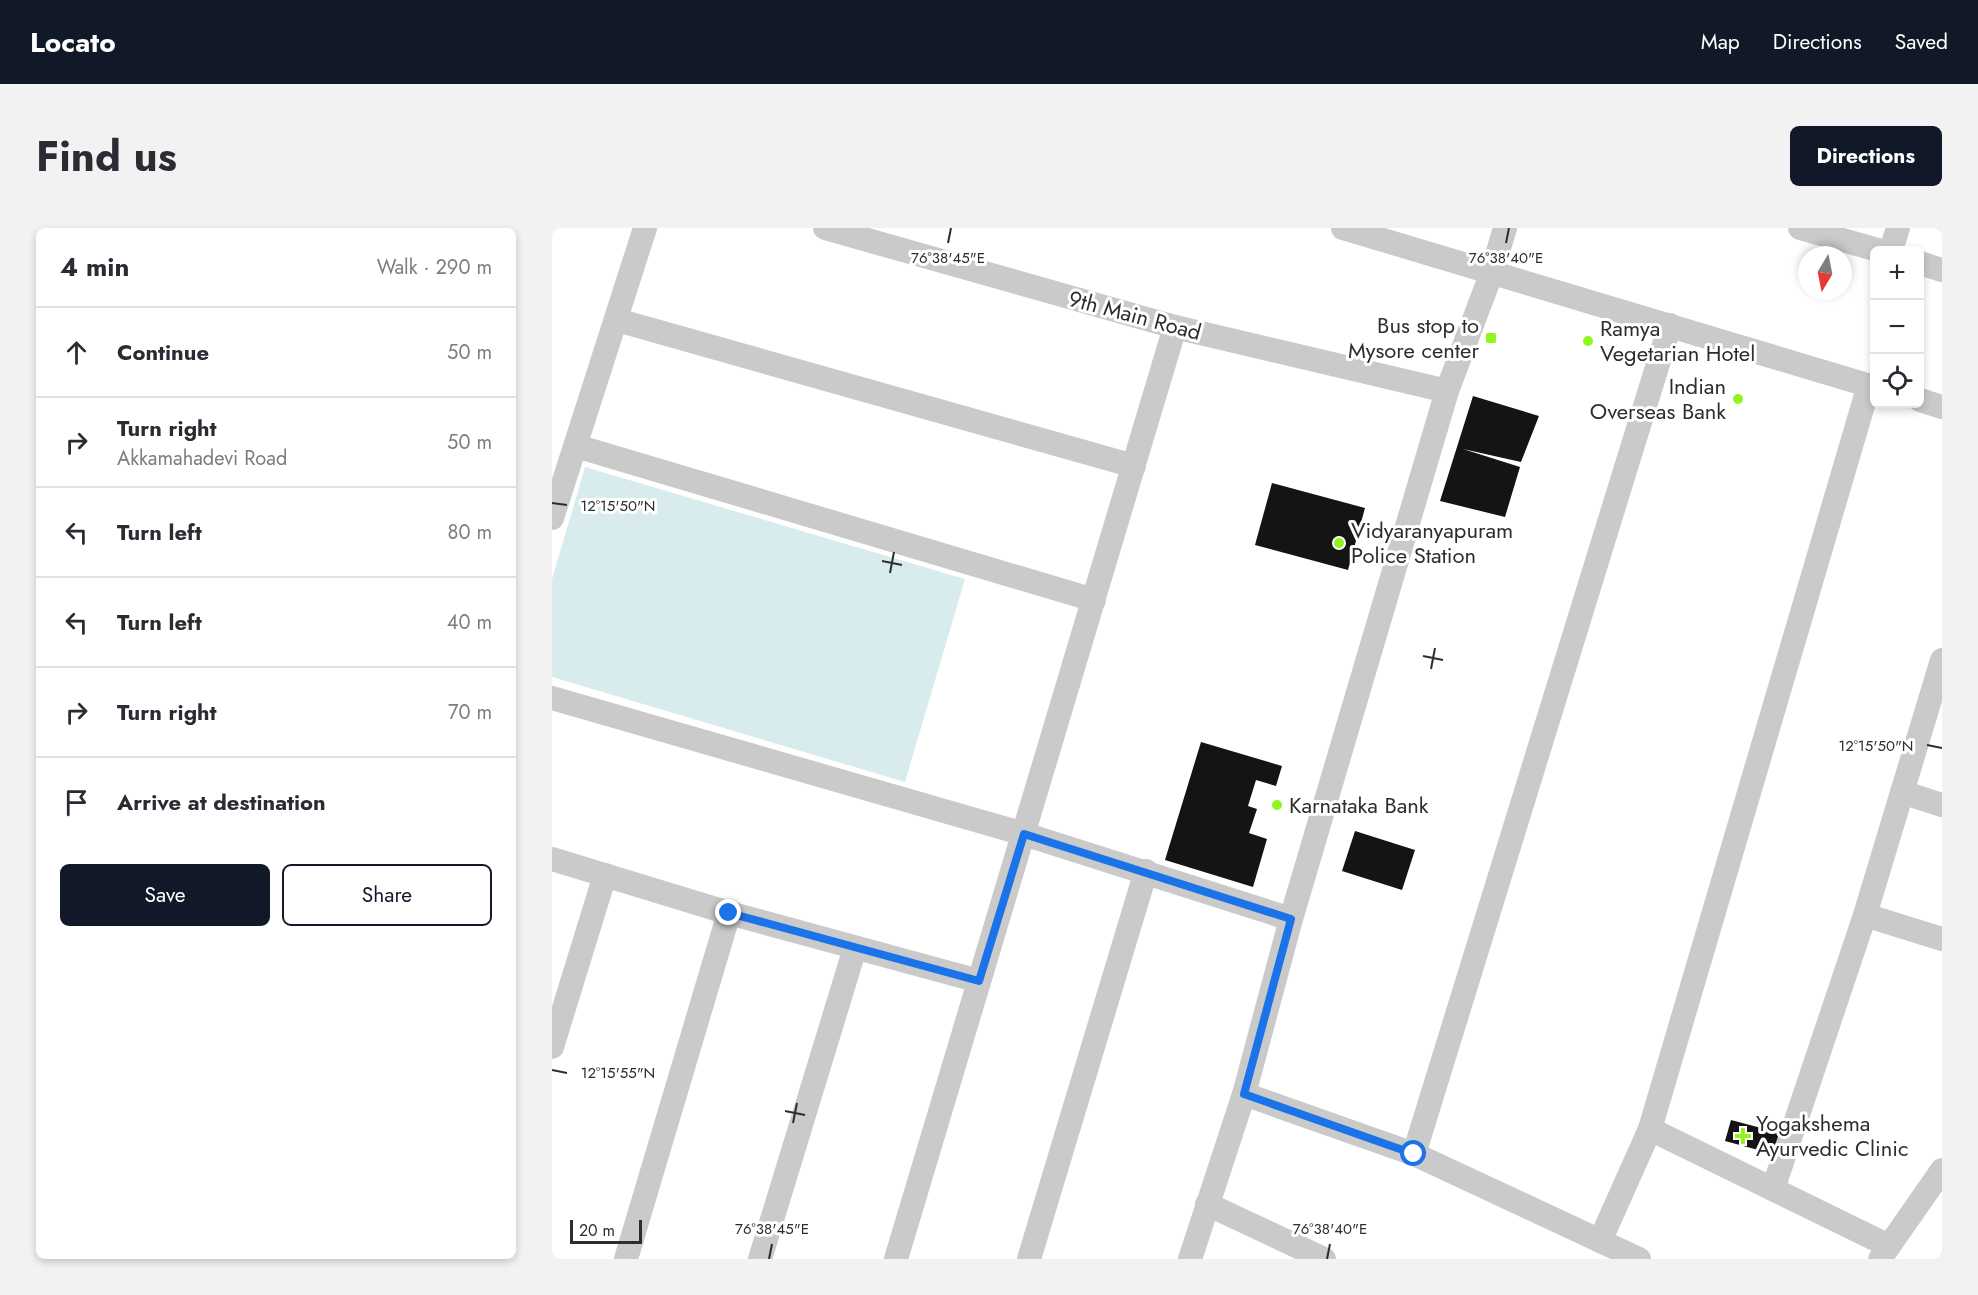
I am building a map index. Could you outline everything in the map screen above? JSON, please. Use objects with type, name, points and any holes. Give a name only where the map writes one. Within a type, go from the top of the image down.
[{"type":"street","points":[[552,518],[645,228]]},
{"type":"street","name":"9th Main Road","points":[[825,228],[1176,327],[1447,391]]},
{"type":"street","points":[[1343,228],[1870,385]]},
{"type":"street","points":[[1190,1259],[1244,1094],[1291,919],[1447,391],[1492,272],[1504,228]]},
{"type":"street","points":[[1800,228],[1870,248]]},
{"type":"street","points":[[1892,246],[1898,228]]},
{"type":"street","points":[[1924,264],[1942,270]]},
{"type":"street","points":[[617,320],[1134,466]]},
{"type":"street","points":[[1414,1154],[1670,325]]},
{"type":"street","points":[[896,1259],[1176,327]]},
{"type":"street","points":[[1600,1241],[1650,1129],[1870,393]]},
{"type":"street","points":[[1924,401],[1942,407]]},
{"type":"street","points":[[576,446],[1094,600]]},
{"type":"street","points":[[1773,1189],[1865,915],[1902,792],[1935,711],[1942,660]]},
{"type":"street","points":[[552,698],[1024,834],[1291,919]]},
{"type":"street","points":[[1902,792],[1942,805]]},
{"type":"street","points":[[552,859],[729,913],[979,981]]},
{"type":"street","points":[[1029,1259],[1146,871]]},
{"type":"street","points":[[552,1047],[605,875]]},
{"type":"street","points":[[626,1259],[729,913]]},
{"type":"street","points":[[1865,915],[1942,939]]},
{"type":"street","points":[[760,1259],[855,948]]},
{"type":"street","points":[[1244,1094],[1414,1154],[1639,1259]]},
{"type":"street","points":[[1650,1129],[1773,1189],[1885,1253],[1942,1170]]},
{"type":"street","points":[[1207,1204],[1324,1259]]},
{"type":"shaded area","points":[[585,467],[965,579],[905,782],[552,677],[552,579]]},
{"type":"building","points":[[1473,396],[1539,416],[1521,462],[1463,449],[1520,467],[1505,517],[1440,501]]},
{"type":"building","points":[[1272,483],[1365,508],[1348,570],[1255,545]]},
{"type":"building","points":[[1201,742],[1282,766],[1276,786],[1256,780],[1248,806],[1257,809],[1249,833],[1267,839],[1253,887],[1165,860]]},
{"type":"building","points":[[1355,831],[1415,850],[1402,890],[1342,871]]},
{"type":"building","points":[[1731,1120],[1780,1133],[1773,1154],[1725,1141]]},
{"type":"place","name":"Bus stop to Mysore center","points":[[1491,338]]},
{"type":"place","name":"Ramya Vegetarian Hotel","points":[[1588,341]]},
{"type":"place","name":"Indian Overseas Bank","points":[[1738,399]]},
{"type":"place","name":"Vidyaranyapuram Police Station","points":[[1339,543]]},
{"type":"place","name":"Karnataka Bank","points":[[1277,805]]},
{"type":"place","name":"Yogakshema Ayurvedic Clinic","points":[[1743,1136]]},
{"type":"route","points":[[729,913],[979,981],[1024,834],[1291,919],[1244,1094],[1414,1154]]}]
